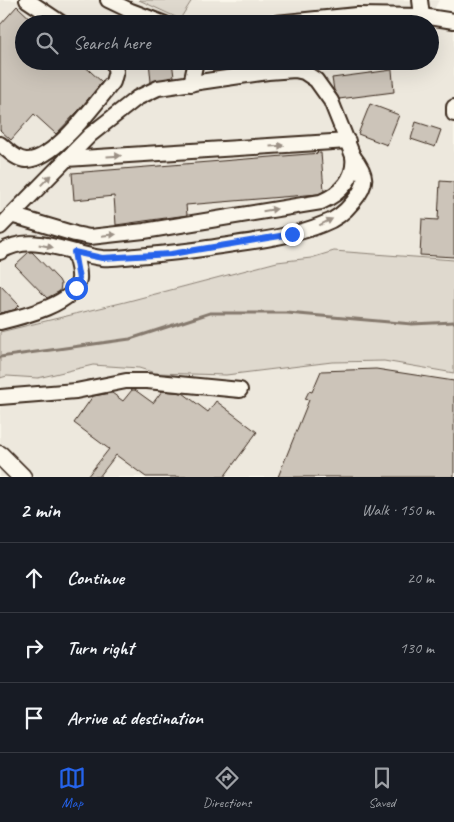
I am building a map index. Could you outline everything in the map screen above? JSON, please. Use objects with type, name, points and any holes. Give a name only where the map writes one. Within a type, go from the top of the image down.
[{"type":"main road","points":[[0,455],[22,477]]},
{"type":"street","points":[[27,0],[49,15]]},
{"type":"street","points":[[108,0],[144,15]]},
{"type":"street","points":[[420,0],[422,15]]},
{"type":"street","points":[[439,19],[454,21]]},
{"type":"street","points":[[0,144],[16,157],[27,160],[53,149],[65,138],[113,82],[116,70]]},
{"type":"street","points":[[191,84],[194,70]]},
{"type":"street","points":[[0,227],[11,215],[66,159],[90,136],[137,98],[158,88],[268,72],[295,70],[304,72],[316,80],[331,100],[353,156],[352,173],[346,184],[338,192],[321,202],[144,231],[90,237],[11,215]]},
{"type":"street","points":[[454,107],[454,114]]},
{"type":"street","points":[[66,159],[348,141]]},
{"type":"street","points":[[0,252],[8,247],[24,242],[102,258],[171,254],[310,229],[325,224],[348,208],[363,188],[362,168],[353,156]]},
{"type":"street","points":[[0,322],[54,304],[70,294],[76,288],[79,279],[74,252]]},
{"type":"street","points":[[0,397],[76,390],[126,381],[147,381],[240,390]]},
{"type":"shaded area","points":[[0,0],[139,0],[171,15],[15,15],[15,70],[439,70],[439,18],[454,21],[454,260],[334,251],[311,258],[277,262],[125,302],[0,332]]},
{"type":"shaded area","points":[[139,0],[192,0],[183,15],[171,15]]},
{"type":"shaded area","points":[[192,0],[439,0],[431,15],[183,15]]},
{"type":"shaded area","points":[[334,251],[454,260],[454,373],[384,361],[332,362],[226,375],[155,373],[139,368],[93,365],[38,378],[7,376],[0,378],[0,332],[125,302],[277,262],[311,258]]},
{"type":"shaded area","points":[[384,361],[454,373],[454,477],[0,477],[0,378],[7,376],[38,378],[93,365],[139,368],[155,373],[226,375],[332,362]]},
{"type":"building","points":[[17,6],[26,15],[15,15],[15,70],[89,70],[102,82],[56,134],[34,114],[11,140],[0,130],[0,25]]},
{"type":"building","points":[[150,70],[173,70],[174,77],[151,82]]},
{"type":"building","points":[[392,70],[394,92],[339,99],[334,90],[332,78]]},
{"type":"building","points":[[370,104],[399,115],[387,145],[358,134]]},
{"type":"building","points":[[416,122],[441,130],[435,147],[411,139]]},
{"type":"building","points":[[321,153],[324,191],[318,194],[186,205],[187,215],[116,225],[114,196],[74,200],[72,173]]},
{"type":"building","points":[[440,181],[454,182],[454,257],[420,255],[422,219],[438,220]]},
{"type":"building","points":[[29,252],[32,252],[59,280],[61,284],[60,291],[47,298],[15,265]]},
{"type":"building","points":[[0,285],[19,305],[14,310],[0,313]]},
{"type":"building","points":[[376,369],[454,381],[454,477],[278,477],[309,400],[305,399],[309,391],[312,392],[321,371]]},
{"type":"building","points":[[132,390],[135,390],[153,403],[162,391],[183,393],[208,412],[216,401],[257,432],[224,477],[146,477],[116,455],[99,477],[87,477],[109,449],[74,423],[93,396],[112,393],[123,401]]},
{"type":"waterway","points":[[0,357],[130,339],[210,313],[287,313],[412,324],[454,322]]},
{"type":"route","points":[[76,288],[79,279],[74,252],[102,258],[171,254],[292,234]]}]
